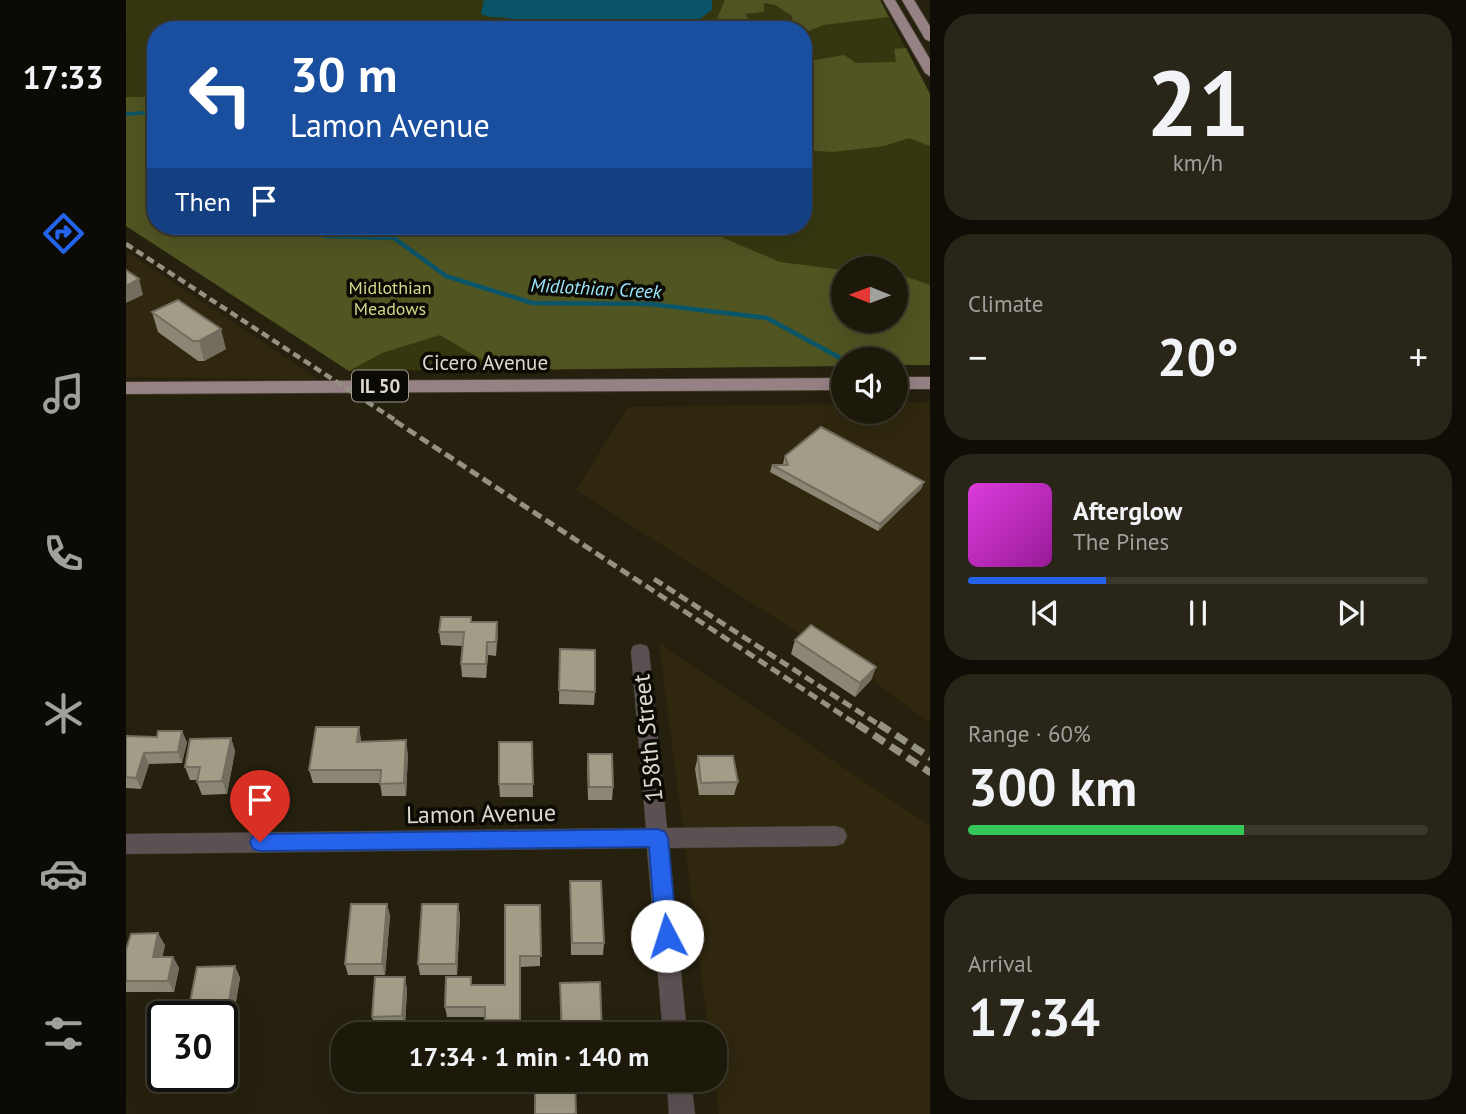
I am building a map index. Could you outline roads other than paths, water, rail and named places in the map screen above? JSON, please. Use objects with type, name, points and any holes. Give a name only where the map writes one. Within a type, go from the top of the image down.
[{"type":"main road","points":[[889,0],[930,74]]},
{"type":"main road","points":[[908,0],[930,39]]},
{"type":"main road","points":[[908,383],[930,383]]},
{"type":"main road","name":"Cicero Avenue","points":[[126,388],[831,384]]},
{"type":"street","name":"158th Street","points":[[640,651],[675,1022]]},
{"type":"street","name":"Lamon Avenue","points":[[126,844],[836,836]]},
{"type":"street","points":[[681,1092],[682,1114]]},
{"type":"water","points":[[484,0],[712,0],[712,10],[698,21],[517,21],[481,14]]},
{"type":"waterway","name":"Midlothian Creek","points":[[126,114],[147,113]]},
{"type":"waterway","name":"Midlothian Creek","points":[[323,235],[394,238],[446,276],[532,303],[650,304],[767,318],[831,353]]},
{"type":"railway","points":[[126,244],[398,422]]},
{"type":"railway","points":[[395,421],[859,726]]},
{"type":"railway","points":[[654,579],[881,726]]},
{"type":"railway","points":[[857,724],[930,772]]},
{"type":"railway","points":[[879,724],[930,757]]},
{"type":"park label","name":"Midlothian Meadows","points":[[390,298]]}]
